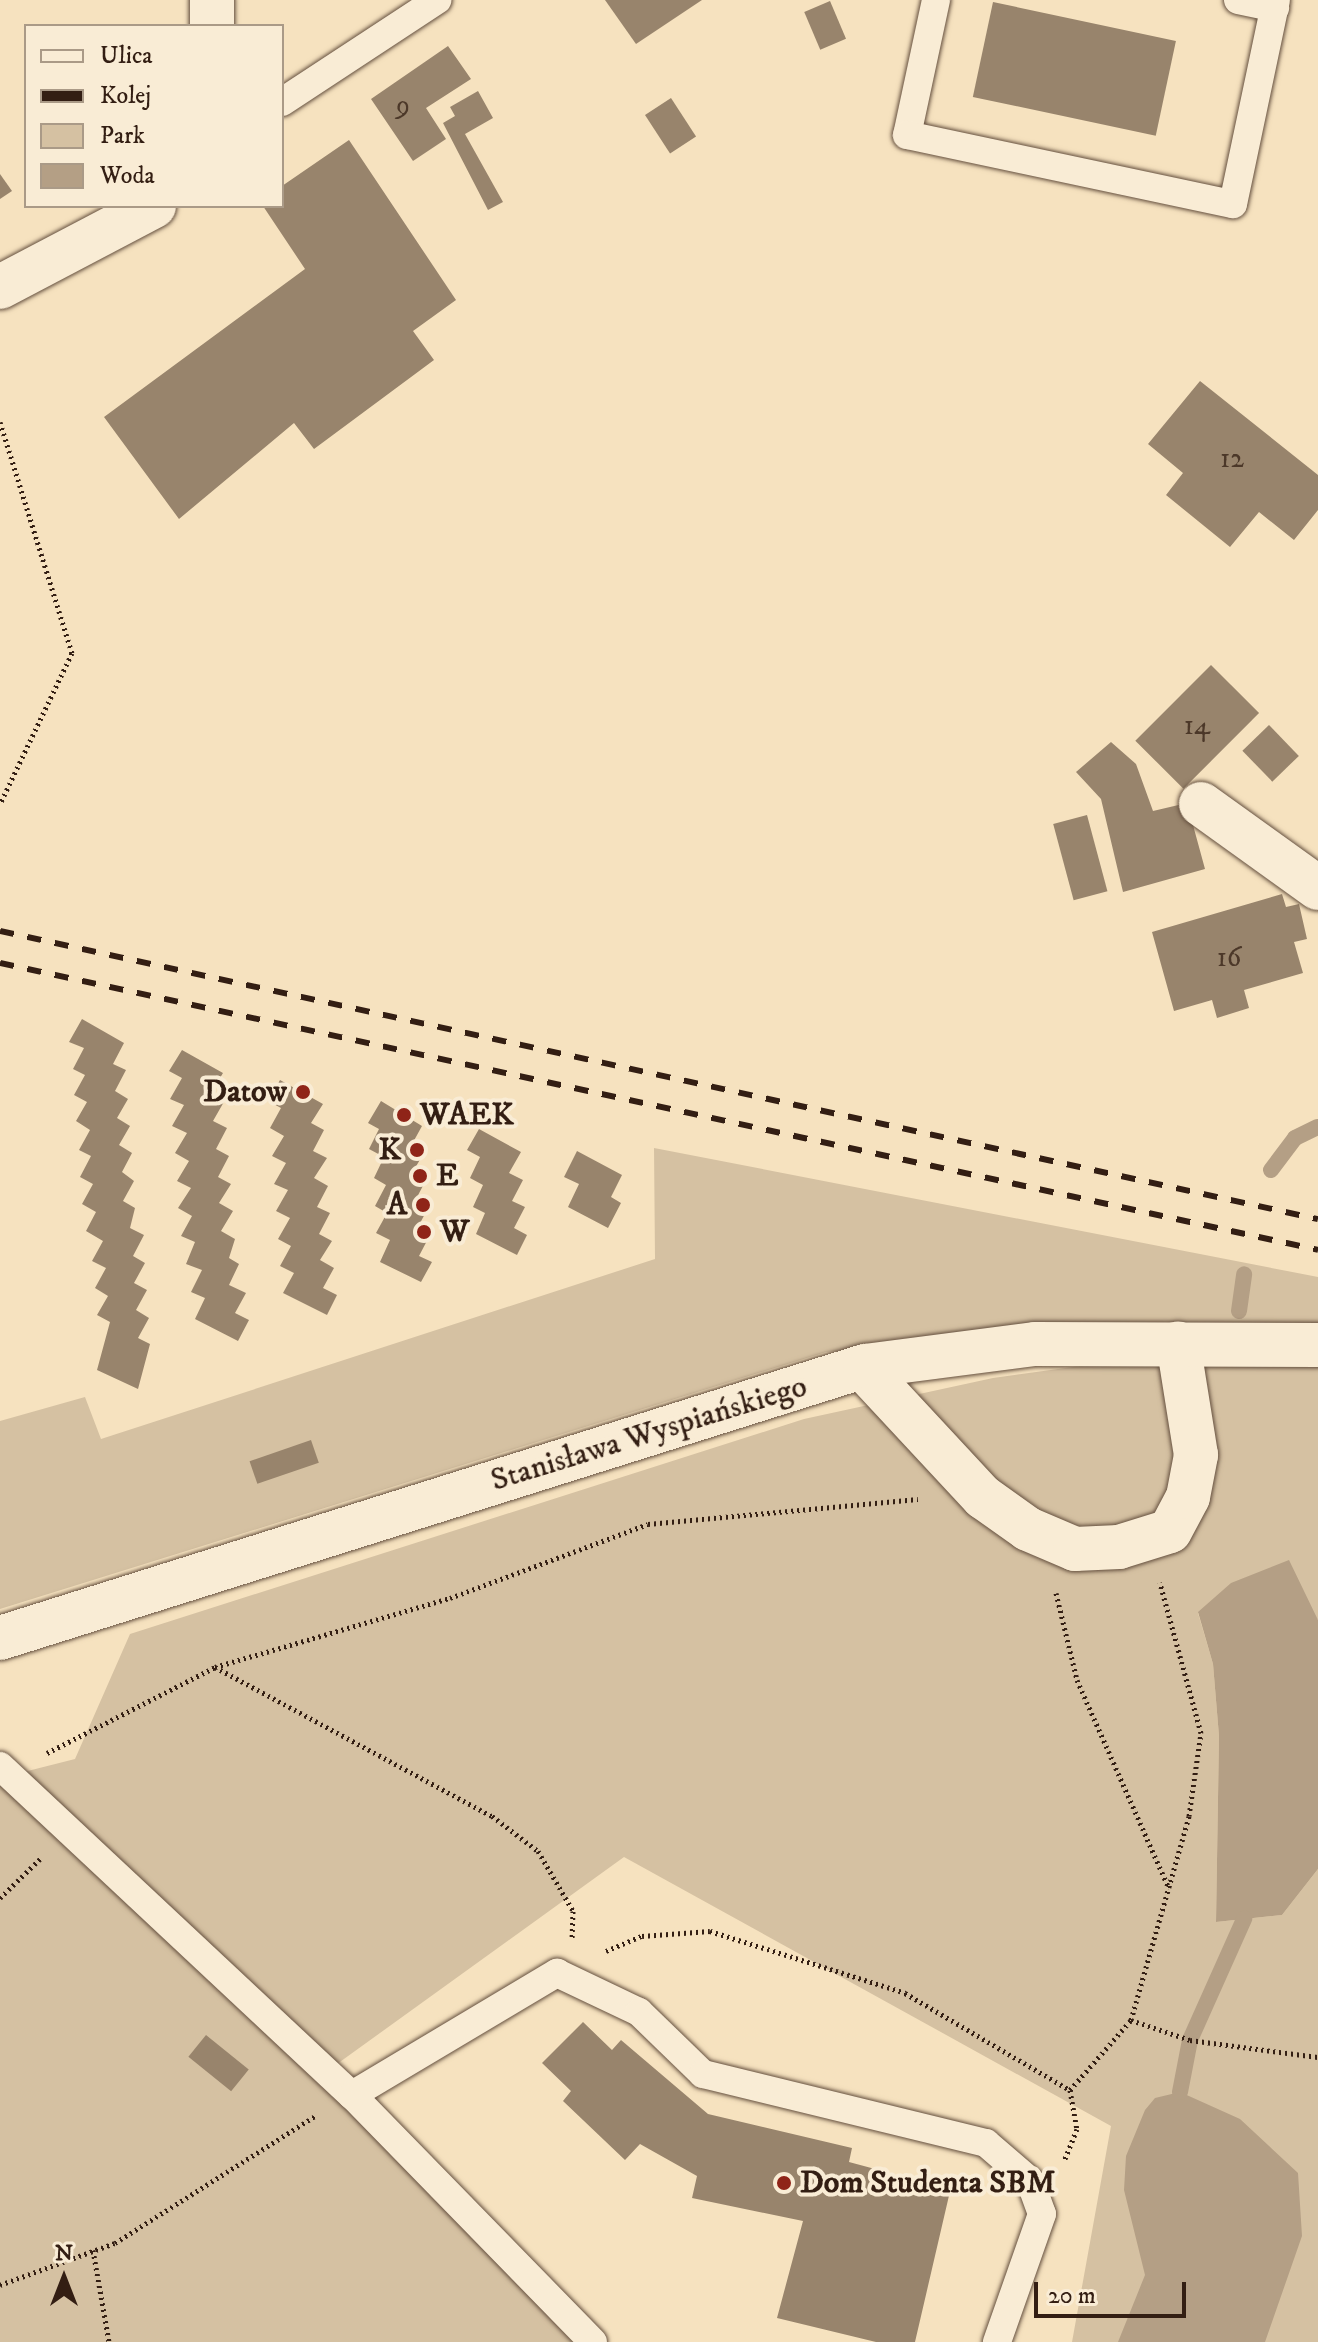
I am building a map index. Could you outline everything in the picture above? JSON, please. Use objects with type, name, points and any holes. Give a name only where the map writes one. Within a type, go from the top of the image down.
[{"type":"street","points":[[212,0],[212,24]]},
{"type":"street","points":[[0,287],[150,208]]},
{"type":"street","points":[[1201,804],[1318,888]]},
{"type":"street","points":[[862,1367],[971,1484],[1035,1532],[1075,1549],[1149,1543],[1176,1519],[1196,1455],[1178,1343]]},
{"type":"street","name":"Stanisława Wyspiańskiego","points":[[0,1638],[862,1367],[1035,1344],[1318,1345]]},
{"type":"lane","points":[[284,101],[437,0]]},
{"type":"lane","points":[[936,0],[907,135],[1233,204],[1276,4],[1238,0]]},
{"type":"lane","points":[[4,1770],[352,2095],[593,2342]]},
{"type":"lane","points":[[352,2095],[557,1973],[639,2012],[703,2074],[986,2143],[1030,2181],[1042,2214],[997,2342]]},
{"type":"path","points":[[0,422],[72,653],[0,804]]},
{"type":"path","points":[[4,1770],[215,1667],[450,1598],[648,1524],[918,1499],[971,1484]]},
{"type":"path","points":[[1035,1532],[1077,1680],[1170,1891]]},
{"type":"path","points":[[1070,2090],[1131,2020],[1170,1891],[1201,1733],[1149,1543]]},
{"type":"path","points":[[215,1667],[492,1816],[538,1851],[573,1911],[572,1946],[589,1959]]},
{"type":"path","points":[[0,1898],[70,1831]]},
{"type":"path","points":[[557,1973],[642,1936],[710,1931],[905,1993],[1070,2090],[1077,2129],[1042,2214]]},
{"type":"path","points":[[1131,2020],[1190,2040],[1318,2057]]},
{"type":"path","points":[[0,2285],[93,2250],[352,2095]]},
{"type":"path","points":[[93,2250],[109,2342]]},
{"type":"green space","points":[[654,1148],[1318,1277],[1318,1337],[949,1341],[826,1352],[0,1609],[0,1421],[85,1397],[101,1439],[655,1259]]},
{"type":"green space","points":[[1318,1360],[1318,1620],[1306,1605],[1198,1613],[1213,1664],[1219,1736],[1216,1922],[1282,1915],[1318,1869],[1318,2342],[1072,2342],[1111,2126],[624,1857],[319,2077],[573,2342],[0,2342],[0,1778],[75,1759],[130,1634],[804,1419],[993,1378],[1102,1363]]},
{"type":"water","points":[[1289,1560],[1318,1620],[1318,1869],[1282,1915],[1216,1922],[1219,1736],[1213,1664],[1198,1612],[1231,1583]]},
{"type":"water","points":[[1180,2092],[1240,2119],[1298,2173],[1302,2236],[1265,2342],[1118,2342],[1145,2275],[1124,2190],[1126,2156],[1145,2110],[1155,2098]]},
{"type":"building","points":[[605,0],[702,0],[636,44]]},
{"type":"building","points":[[830,1],[846,39],[820,50],[804,12]]},
{"type":"building","points":[[993,2],[1176,41],[1156,136],[973,97]]},
{"type":"building","points":[[448,46],[471,79],[426,108],[446,139],[413,161],[371,99]]},
{"type":"building","points":[[478,91],[493,118],[465,134],[503,202],[488,210],[443,123],[455,116],[450,107]]},
{"type":"building","points":[[671,98],[696,137],[670,153],[645,115]]},
{"type":"building","points":[[349,140],[456,300],[413,331],[434,360],[314,449],[294,423],[179,519],[104,417],[305,269],[264,208],[284,208],[284,185]]},
{"type":"building","points":[[0,174],[12,191],[0,199]]},
{"type":"building","points":[[1200,381],[1318,475],[1318,510],[1294,540],[1259,512],[1230,547],[1166,495],[1183,473],[1148,444]]},
{"type":"building","points":[[1211,665],[1259,713],[1183,789],[1135,741]]},
{"type":"building","points":[[1269,725],[1299,756],[1272,782],[1242,751]]},
{"type":"building","points":[[1111,742],[1136,764],[1153,811],[1187,803],[1205,869],[1123,892],[1101,799],[1076,772]]},
{"type":"building","points":[[1087,815],[1107,891],[1074,900],[1053,824]]},
{"type":"building","points":[[1282,894],[1286,907],[1299,904],[1307,939],[1294,942],[1303,973],[1244,990],[1249,1008],[1217,1018],[1212,1000],[1174,1011],[1152,932]]},
{"type":"building","points":[[82,1019],[124,1043],[113,1064],[126,1070],[115,1091],[128,1099],[117,1118],[130,1126],[119,1145],[132,1153],[122,1172],[134,1181],[123,1201],[135,1208],[130,1228],[144,1235],[133,1256],[145,1263],[134,1283],[147,1290],[136,1310],[149,1318],[138,1338],[150,1344],[138,1389],[97,1370],[110,1322],[97,1315],[108,1296],[95,1288],[106,1268],[92,1261],[103,1241],[86,1231],[96,1212],[82,1204],[93,1184],[80,1177],[91,1156],[79,1150],[90,1130],[76,1121],[87,1102],[74,1095],[85,1075],[73,1069],[84,1048],[69,1042]]},
{"type":"building","points":[[182,1050],[223,1073],[211,1093],[225,1100],[213,1121],[227,1128],[216,1149],[229,1156],[218,1177],[231,1184],[219,1203],[233,1211],[221,1231],[235,1239],[229,1258],[239,1264],[229,1285],[246,1293],[235,1313],[249,1320],[238,1341],[195,1319],[205,1298],[191,1292],[202,1270],[186,1264],[195,1242],[181,1236],[192,1216],[178,1208],[191,1188],[177,1181],[189,1161],[175,1153],[187,1133],[172,1126],[184,1105],[170,1099],[182,1078],[169,1071]]},
{"type":"building","points":[[280,1080],[323,1104],[311,1123],[324,1130],[313,1151],[327,1158],[314,1178],[328,1186],[317,1207],[330,1213],[319,1234],[332,1241],[320,1260],[334,1268],[323,1288],[337,1295],[327,1315],[283,1293],[294,1273],[280,1266],[291,1246],[278,1239],[290,1218],[276,1211],[288,1190],[274,1184],[286,1163],[272,1156],[284,1136],[270,1128],[281,1108],[268,1101]]},
{"type":"building","points":[[381,1101],[422,1126],[411,1146],[424,1153],[412,1173],[426,1180],[415,1201],[428,1208],[417,1229],[430,1235],[419,1256],[432,1262],[421,1282],[380,1262],[390,1240],[376,1233],[387,1213],[375,1206],[386,1185],[374,1178],[384,1157],[369,1149],[379,1129],[368,1123]]},
{"type":"building","points":[[479,1129],[521,1152],[509,1173],[523,1180],[512,1201],[525,1207],[514,1228],[527,1235],[517,1255],[476,1234],[485,1213],[473,1207],[483,1185],[470,1178],[480,1157],[467,1150]]},
{"type":"building","points":[[577,1151],[622,1175],[611,1197],[621,1203],[608,1228],[568,1207],[579,1184],[564,1177]]},
{"type":"building","points":[[311,1440],[319,1463],[257,1484],[250,1461]]},
{"type":"building","name":"Dom Studenta SBM","points":[[583,2022],[612,2050],[621,2040],[708,2114],[852,2148],[849,2162],[875,2169],[870,2191],[917,2193],[921,2180],[951,2187],[915,2342],[876,2342],[777,2318],[803,2221],[692,2198],[697,2176],[640,2144],[625,2160],[563,2101],[571,2091],[542,2063]]},
{"type":"building","points":[[206,2035],[249,2070],[231,2091],[188,2057]]},
{"type":"waterway","points":[[1271,1170],[1295,1138],[1318,1127]]},
{"type":"waterway","points":[[1239,1311],[1244,1274]]},
{"type":"waterway","points":[[1180,2092],[1190,2040],[1244,1919]]},
{"type":"railway","points":[[0,931],[1318,1219]]},
{"type":"railway","points":[[0,963],[1318,1250]]},
{"type":"place","name":"Datow","points":[[303,1092]]},
{"type":"place","name":"WAEK","points":[[404,1115]]},
{"type":"place","name":"K","points":[[417,1150]]},
{"type":"place","name":"E","points":[[420,1176]]},
{"type":"place","name":"A","points":[[423,1205]]},
{"type":"place","name":"W","points":[[424,1232]]},
{"type":"place","name":"Dom Studenta SBM","points":[[784,2183]]}]
